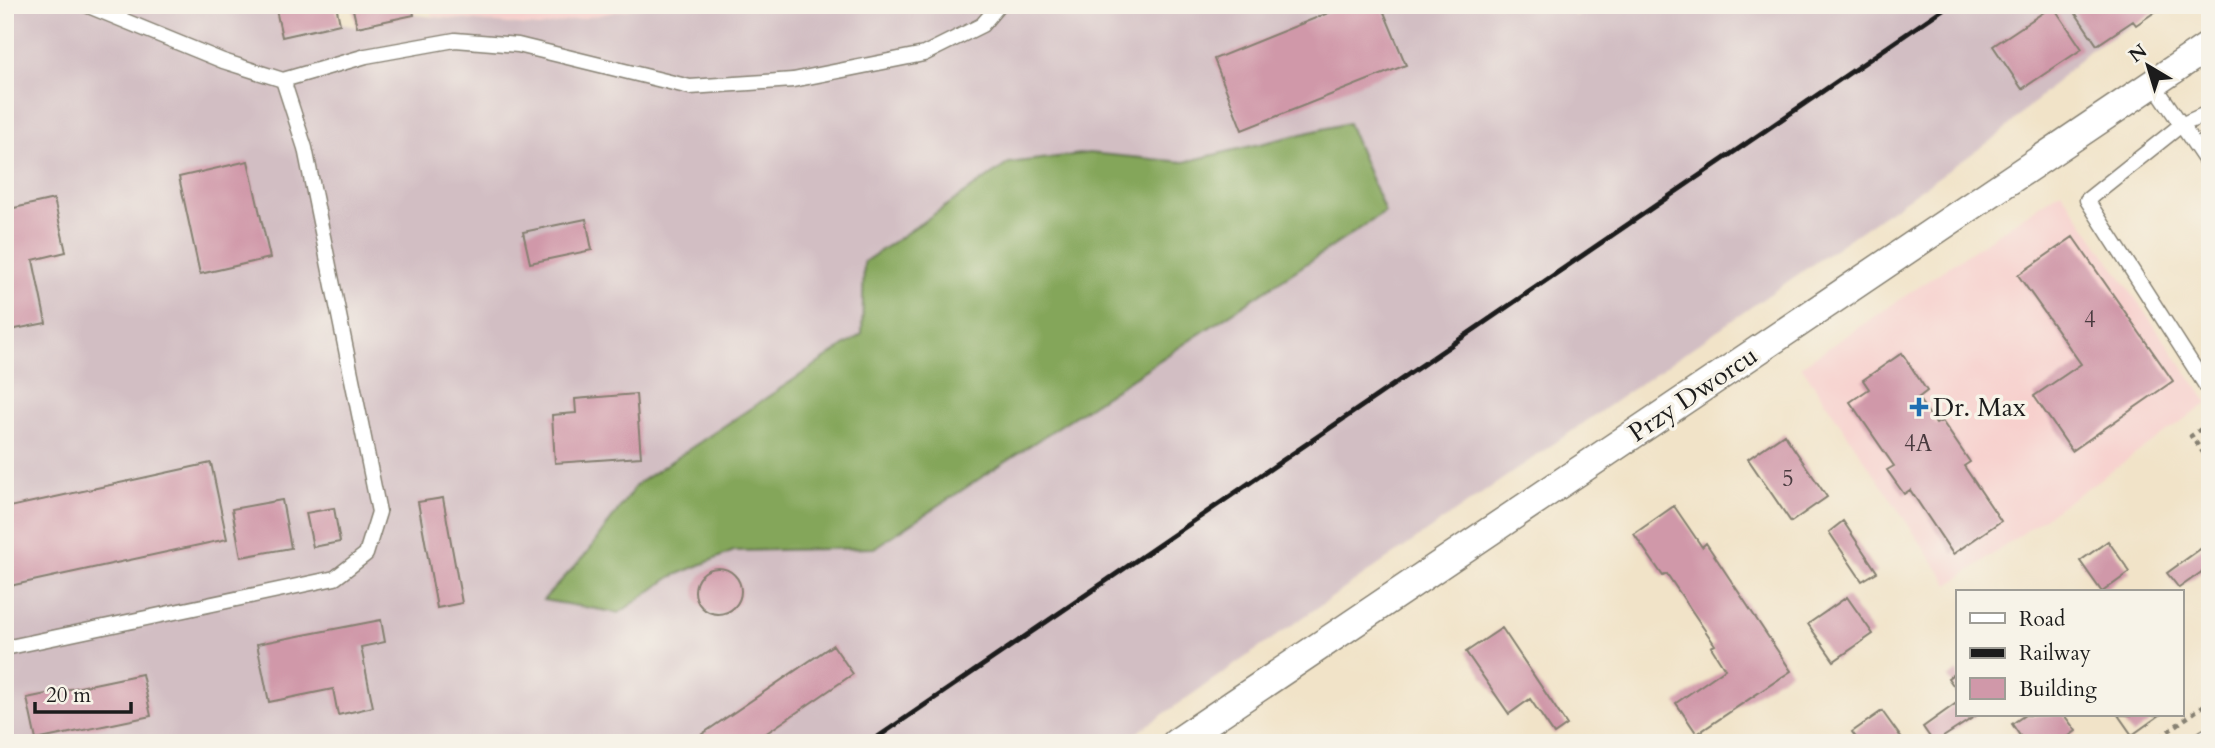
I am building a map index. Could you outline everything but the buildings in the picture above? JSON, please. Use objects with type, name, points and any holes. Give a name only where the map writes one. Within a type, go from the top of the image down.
[{"type":"street","name":"Przy Dworcu","points":[[1176,743],[2210,45]]},
{"type":"lane","points":[[86,5],[223,61],[283,80],[366,56],[455,40],[518,45],[690,87],[793,80],[924,54],[982,25],[999,5]]},
{"type":"lane","points":[[5,648],[335,578],[366,554],[379,512],[305,148],[283,80]]},
{"type":"lane","points":[[2152,83],[2210,167]]},
{"type":"lane","points":[[2210,112],[2181,125],[2087,200],[2210,392]]},
{"type":"path","points":[[2210,423],[2191,436],[2210,462]]},
{"type":"path","points":[[2152,743],[2210,702]]},
{"type":"shaded area","points":[[5,5],[275,5],[282,37],[340,24],[357,27],[414,15],[539,27],[650,5],[1573,5],[1574,17],[1600,5],[2165,5],[2089,51],[1999,135],[1122,743],[5,743]]},
{"type":"shaded area","points":[[430,5],[650,5],[539,27],[432,16]]},
{"type":"shaded area","points":[[2061,191],[2208,403],[1949,585],[1801,366]]},
{"type":"green space","points":[[1348,123],[1385,212],[874,548],[734,551],[671,577],[619,613],[543,600],[587,553],[637,484],[862,334],[864,262],[1009,163],[1089,153],[1184,162]]},
{"type":"railway","points":[[869,743],[1949,5]]},
{"type":"place","name":"Dr. Max","points":[[1919,407]]}]
